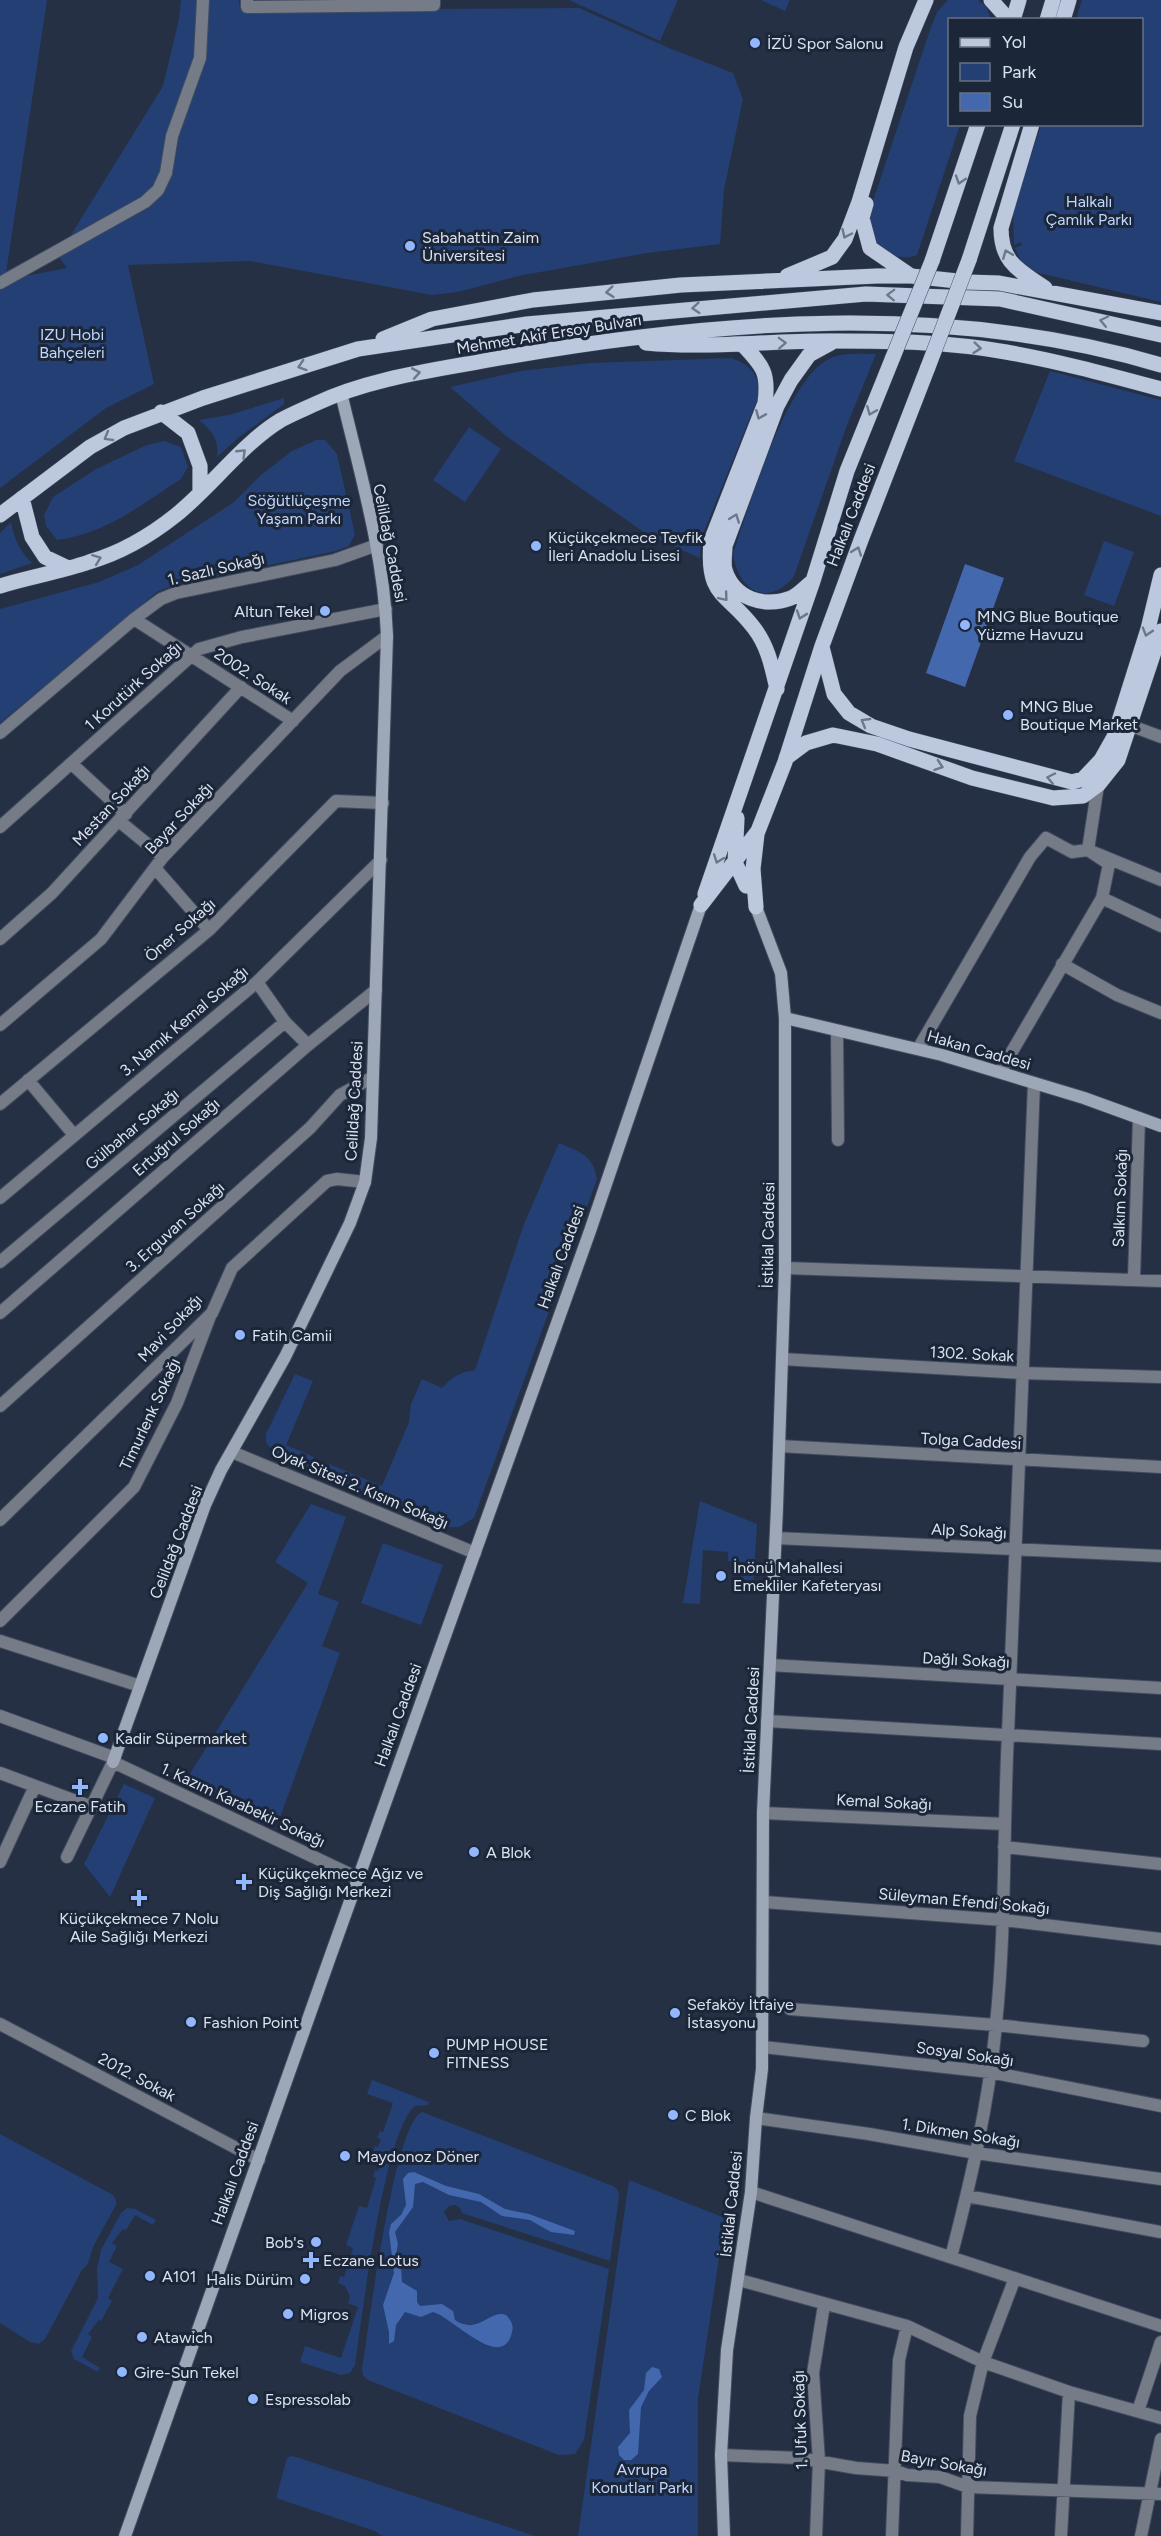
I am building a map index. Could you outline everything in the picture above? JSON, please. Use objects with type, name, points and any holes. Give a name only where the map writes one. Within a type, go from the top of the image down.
[{"type":"main road","points":[[773,281],[832,257],[845,239],[859,202],[906,47],[926,0]]},
{"type":"main road","points":[[911,276],[870,248],[862,218],[921,33],[937,0]]},
{"type":"main road","points":[[991,0],[1009,18]]},
{"type":"main road","points":[[1012,18],[1019,0]]},
{"type":"main road","points":[[1048,18],[1053,0]]},
{"type":"main road","points":[[1064,18],[1069,0]]},
{"type":"main road","name":"Halkalı Caddesi","points":[[701,905],[777,689],[847,471],[932,261],[977,126]]},
{"type":"main road","name":"Halkalı Caddesi","points":[[701,905],[758,831],[786,758],[822,646],[969,260],[1012,126]]},
{"type":"main road","points":[[1031,126],[1001,228],[1001,237],[1006,257],[1011,265],[1050,291]]},
{"type":"main road","points":[[358,348],[432,319],[533,300],[681,285],[911,276],[1050,291],[1161,313]]},
{"type":"main road","name":"Mehmet Akif Ersoy Bulvarı","points":[[0,515],[90,447],[124,428],[161,412],[358,348],[527,324],[866,294],[1000,299],[1161,335]]},
{"type":"main road","name":"Mehmet Akif Ersoy Bulvarı","points":[[0,586],[92,562],[128,546],[175,515],[279,421],[341,393],[390,378],[536,352],[710,328],[874,323],[1006,331],[1109,349],[1161,365]]},
{"type":"main road","points":[[619,341],[684,347],[836,341],[947,345],[1004,351],[1074,365],[1161,389]]},
{"type":"main road","points":[[813,581],[793,598],[773,602],[751,600],[735,589],[725,569],[725,546],[777,406],[791,380],[809,355],[836,341]]},
{"type":"main road","points":[[743,345],[760,363],[768,383],[765,403],[711,541],[709,561],[712,579],[720,594],[754,627],[769,653],[777,689]]},
{"type":"main road","points":[[161,412],[188,433],[200,466],[200,493]]},
{"type":"main road","points":[[22,498],[32,537],[45,558],[68,568]]},
{"type":"main road","points":[[822,646],[834,694],[849,712],[871,726],[962,754],[1072,782],[1083,779],[1101,760],[1114,737],[1148,629],[1161,575]]},
{"type":"main road","points":[[786,758],[806,743],[833,735],[877,744],[972,778],[1053,798],[1083,796],[1098,785],[1118,760],[1161,632]]},
{"type":"main road","points":[[738,803],[735,862],[756,907]]},
{"type":"main road","points":[[756,907],[753,869],[758,831]]},
{"type":"main road","points":[[716,888],[730,880],[746,886]]},
{"type":"street","points":[[0,283],[146,202],[158,190],[166,173],[172,136],[200,58],[203,0]]},
{"type":"street","points":[[247,0],[247,7],[434,5],[434,0]]},
{"type":"street","name":"Celildağ Caddesi","points":[[114,1760],[206,1504],[290,1347],[350,1223],[365,1182],[371,1138],[374,1077],[387,636],[386,609],[377,545],[341,393]]},
{"type":"street","name":"1. Sazlı Sokağı","points":[[0,733],[134,619],[161,599],[176,593],[335,560],[377,545]]},
{"type":"street","name":"1 Korutürk Sokağı","points":[[0,827],[200,649],[242,638],[386,609]]},
{"type":"street","name":"2002. Sokak","points":[[134,619],[293,721]]},
{"type":"street","name":"Bayar Sokağı","points":[[0,1025],[101,939],[163,857],[340,671],[387,636]]},
{"type":"street","name":"Mestan Sokağı","points":[[0,939],[52,893],[241,687]]},
{"type":"street","points":[[1129,725],[1161,737]]},
{"type":"street","points":[[72,764],[122,818],[163,857]]},
{"type":"street","points":[[1088,850],[1098,785]]},
{"type":"street","name":"Öner Sokağı","points":[[0,1104],[209,930],[336,801],[383,803]]},
{"type":"street","points":[[918,1049],[1030,857],[1046,838],[1072,852],[1088,850],[1161,880]]},
{"type":"street","points":[[1000,1072],[1102,898],[1109,864],[1088,850]]},
{"type":"street","name":"3. Namık Kemal Sokağı","points":[[0,1198],[257,982],[381,860]]},
{"type":"street","points":[[155,868],[209,930]]},
{"type":"street","points":[[1102,898],[1161,926]]},
{"type":"street","name":"Halkalı Caddesi","points":[[125,2536],[614,1161],[701,905]]},
{"type":"street","name":"İstiklal Caddesi","points":[[724,2536],[721,2455],[727,2350],[751,2192],[763,2047],[763,1813],[776,1538],[785,1268],[785,1018],[781,973],[756,907]]},
{"type":"street","points":[[1062,964],[1117,995],[1161,1013]]},
{"type":"street","points":[[257,982],[285,1022],[308,1044]]},
{"type":"street","name":"Ertuğrul Sokağı","points":[[0,1313],[308,1044],[376,990]]},
{"type":"street","name":"Hakan Caddesi","points":[[785,1018],[918,1049],[1000,1072],[1160,1123]]},
{"type":"street","name":"Gülbahar Sokağı","points":[[0,1262],[285,1022]]},
{"type":"street","points":[[837,1031],[837,1140]]},
{"type":"street","name":"3. Erguvan Sokağı","points":[[0,1406],[310,1128],[340,1095],[374,1077]]},
{"type":"street","points":[[28,1080],[74,1134]]},
{"type":"street","points":[[951,2257],[976,2153],[996,2025],[1003,1920],[1004,1824],[1021,1460],[1022,1373],[1034,1083]]},
{"type":"street","name":"Salkım Sokağı","points":[[1134,1280],[1139,1118]]},
{"type":"street","name":"Mavi Sokağı","points":[[0,1520],[212,1313],[232,1268],[327,1181],[337,1179],[365,1182]]},
{"type":"street","points":[[785,1268],[1161,1281]]},
{"type":"street","name":"Timurlenk Sokağı","points":[[0,1621],[134,1487],[177,1403],[212,1313]]},
{"type":"street","name":"1302. Sokak","points":[[782,1359],[1022,1373],[1161,1377]]},
{"type":"street","name":"Tolga Caddesi","points":[[779,1446],[1161,1467]]},
{"type":"street","name":"Oyak Sitesi 2. Kısım Sokağı","points":[[232,1452],[475,1553]]},
{"type":"street","name":"Alp Sokağı","points":[[776,1538],[1161,1556]]},
{"type":"street","points":[[0,1641],[140,1686]]},
{"type":"street","name":"Dağlı Sokağı","points":[[770,1665],[1161,1688]]},
{"type":"street","name":"1. Kazım Karabekir Sokağı","points":[[0,1716],[114,1760],[358,1878]]},
{"type":"street","points":[[767,1721],[1161,1744]]},
{"type":"street","points":[[67,1857],[114,1760]]},
{"type":"street","points":[[0,1773],[92,1807]]},
{"type":"street","points":[[2,1854],[34,1786]]},
{"type":"street","name":"Kemal Sokağı","points":[[763,1813],[1004,1824]]},
{"type":"street","points":[[1004,1847],[1161,1864]]},
{"type":"street","name":"Süleyman Efendi Sokağı","points":[[764,1902],[1003,1920],[1161,1939]]},
{"type":"street","points":[[790,2009],[996,2025],[1143,2041]]},
{"type":"street","name":"2012. Sokak","points":[[0,2024],[259,2160]]},
{"type":"street","name":"Sosyal Sokağı","points":[[763,2047],[990,2072],[1161,2106]]},
{"type":"street","name":"1. Dikmen Sokağı","points":[[756,2118],[869,2134],[976,2153],[1161,2179]]},
{"type":"street","points":[[751,2192],[1161,2326]]},
{"type":"street","points":[[967,2196],[1161,2232]]},
{"type":"street","points":[[967,2536],[970,2416],[983,2362],[1015,2278]]},
{"type":"street","points":[[739,2280],[907,2326],[983,2362],[1070,2392],[1161,2418]]},
{"type":"street","name":"1. Ufuk Sokağı","points":[[816,2536],[819,2461],[813,2373],[824,2305]]},
{"type":"street","points":[[892,2536],[899,2360],[907,2326]]},
{"type":"street","points":[[1138,2411],[1161,2342]]},
{"type":"street","points":[[1061,2536],[1070,2392]]},
{"type":"street","points":[[1140,2536],[1155,2493],[1161,2439]]},
{"type":"street","name":"Bayır Sokağı","points":[[721,2455],[819,2461],[856,2468],[896,2471],[907,2475],[940,2477],[968,2487],[1063,2492],[1155,2493]]},
{"type":"green space","name":"Sabahattin Zaim Üniversitesi","points":[[0,0],[47,0],[5,280],[67,268],[58,256],[163,86],[179,19],[181,0],[239,0],[240,10],[579,8],[669,48],[733,73],[743,99],[724,190],[720,244],[647,253],[518,276],[458,292],[432,295],[250,261],[128,265],[154,384],[106,408],[0,488]]},
{"type":"green space","points":[[569,0],[678,0],[660,41]]},
{"type":"green space","points":[[761,0],[790,0],[785,11]]},
{"type":"green space","points":[[948,0],[978,0],[986,6],[991,18],[948,18],[948,126],[960,126],[917,255],[899,257],[887,253],[878,245],[868,216],[937,12]]},
{"type":"green space","name":"Halkalı Çamlık Parkı","points":[[1082,0],[1161,0],[1161,302],[1039,273],[1023,265],[1015,248],[1022,245],[1021,242],[1014,245],[1013,211],[1041,126],[1143,126],[1143,18],[1076,18]]},
{"type":"green space","points":[[847,354],[876,354],[847,425],[794,576],[774,592],[755,591],[741,577],[733,553],[759,477],[784,416],[799,390],[815,370],[831,358]]},
{"type":"green space","points":[[731,358],[744,364],[754,373],[758,384],[758,398],[701,539],[700,558],[648,535],[506,436],[450,387],[521,371],[591,363]]},
{"type":"green space","points":[[1050,371],[1161,400],[1161,516],[1014,461]]},
{"type":"green space","points":[[284,398],[284,404],[238,438],[217,457],[214,436],[199,420],[229,415]]},
{"type":"green space","points":[[469,427],[501,449],[465,502],[433,480]]},
{"type":"green space","name":"Söğütlüçeşme Yaşam Parkı","points":[[316,440],[325,440],[337,454],[355,534],[349,546],[336,551],[174,585],[157,592],[0,723],[0,609],[99,582],[138,565],[234,502],[261,475],[292,451]]},
{"type":"green space","points":[[164,441],[181,447],[188,467],[181,479],[107,525],[91,532],[57,540],[46,526],[44,515],[53,497],[96,469],[147,445]]},
{"type":"green space","points":[[11,522],[18,544],[32,563],[0,574],[0,533]]},
{"type":"green space","points":[[1104,541],[1134,552],[1114,606],[1084,595]]},
{"type":"green space","points":[[559,1143],[584,1155],[592,1164],[597,1179],[474,1518],[459,1527],[450,1527],[324,1475],[329,1464],[382,1486],[409,1422],[411,1404],[422,1379],[442,1388],[457,1376],[475,1370],[524,1224]]},
{"type":"green space","points":[[295,1374],[313,1381],[286,1445],[314,1457],[310,1469],[275,1454],[266,1442],[266,1434]]},
{"type":"green space","points":[[700,1501],[757,1524],[753,1591],[741,1590],[742,1562],[728,1561],[728,1552],[703,1550],[700,1604],[683,1603]]},
{"type":"green space","points":[[311,1504],[346,1517],[318,1594],[339,1602],[322,1646],[340,1653],[278,1823],[185,1782],[308,1583],[275,1562]]},
{"type":"green space","points":[[383,1543],[443,1565],[421,1625],[361,1603]]},
{"type":"green space","points":[[124,1784],[155,1798],[110,1897],[84,1864]]},
{"type":"green space","points":[[372,2080],[429,2102],[428,2105],[415,2106],[404,2122],[394,2150],[376,2227],[355,2365],[350,2373],[341,2375],[300,2362],[305,2346],[341,2358],[358,2307],[348,2303],[350,2296],[345,2286],[338,2283],[340,2276],[344,2277],[353,2248],[346,2245],[359,2206],[367,2208],[376,2178],[373,2177],[375,2170],[378,2171],[381,2164],[377,2162],[380,2155],[373,2153],[375,2146],[378,2147],[381,2139],[377,2138],[380,2131],[383,2132],[393,2103],[367,2094]]},
{"type":"green space","points":[[422,2112],[613,2186],[618,2190],[610,2261],[462,2213],[455,2205],[449,2206],[444,2212],[449,2221],[460,2219],[609,2269],[584,2440],[575,2454],[559,2455],[368,2380],[363,2376],[362,2369],[376,2274],[392,2188],[412,2125]]},
{"type":"green space","points":[[0,2134],[113,2195],[116,2200],[116,2205],[93,2247],[88,2264],[82,2270],[45,2339],[39,2344],[30,2342],[0,2323]]},
{"type":"green space","name":"Avrupa Konutları Parkı","points":[[629,2180],[725,2218],[698,2399],[698,2536],[578,2536]]},
{"type":"green space","points":[[127,2208],[135,2209],[156,2220],[153,2225],[135,2215],[126,2230],[123,2229],[112,2243],[117,2246],[109,2262],[123,2269],[108,2298],[112,2301],[101,2321],[99,2320],[88,2334],[92,2337],[82,2357],[100,2368],[98,2372],[74,2359],[71,2351],[98,2298],[97,2269],[101,2250],[121,2213]]},
{"type":"green space","points":[[291,2456],[535,2536],[382,2536],[375,2531],[276,2498],[287,2458]]},
{"type":"water","name":"MNG Blue Boutique Yüzme Havuzu","points":[[965,564],[1004,578],[965,687],[926,673]]},
{"type":"water","points":[[414,2172],[446,2186],[479,2194],[505,2209],[529,2214],[575,2231],[574,2235],[551,2232],[530,2220],[502,2216],[481,2202],[449,2195],[423,2182],[415,2184],[413,2207],[395,2232],[398,2244],[396,2255],[401,2268],[402,2282],[417,2291],[417,2302],[420,2306],[442,2304],[453,2311],[455,2320],[463,2324],[477,2324],[500,2314],[506,2315],[513,2327],[507,2343],[498,2347],[488,2345],[433,2312],[421,2317],[405,2312],[396,2325],[394,2341],[389,2344],[389,2332],[383,2305],[394,2273],[389,2232],[391,2224],[401,2215],[406,2205],[403,2179],[408,2173]]},
{"type":"water","points":[[652,2367],[659,2369],[662,2377],[649,2391],[641,2407],[638,2454],[631,2460],[624,2460],[619,2455],[618,2447],[630,2433],[629,2410],[644,2390],[646,2373]]},
{"type":"place","name":"İZÜ Spor Salonu","points":[[755,43]]},
{"type":"place","name":"Sabahattin Zaim Üniversitesi","points":[[410,246]]},
{"type":"place","name":"Küçükçekmece Tevfik İleri Anadolu Lisesi","points":[[536,546]]},
{"type":"place","name":"Altun Tekel","points":[[325,611]]},
{"type":"place","name":"MNG Blue Boutique Yüzme Havuzu","points":[[965,625]]},
{"type":"place","name":"MNG Blue Boutique Market","points":[[1008,715]]},
{"type":"place","name":"Fatih Camii","points":[[240,1335]]},
{"type":"place","name":"İnönü Mahallesi Emekliler Kafeteryası","points":[[721,1576]]},
{"type":"place","name":"Kadir Süpermarket","points":[[103,1738]]},
{"type":"place","name":"Eczane Fatih","points":[[80,1787]]},
{"type":"place","name":"A Blok","points":[[474,1852]]},
{"type":"place","name":"Küçükçekmece Ağız ve Diş Sağlığı Merkezi","points":[[244,1882]]},
{"type":"place","name":"Küçükçekmece 7 Nolu Aile Sağlığı Merkezi","points":[[139,1898]]},
{"type":"place","name":"Sefaköy İtfaiye İstasyonu","points":[[675,2013]]},
{"type":"place","name":"Fashion Point","points":[[191,2022]]},
{"type":"place","name":"PUMP HOUSE FITNESS","points":[[434,2053]]},
{"type":"place","name":"C Blok","points":[[673,2115]]},
{"type":"place","name":"Maydonoz Döner","points":[[345,2156]]},
{"type":"place","name":"Bob's","points":[[316,2242]]},
{"type":"place","name":"Eczane Lotus","points":[[311,2260]]},
{"type":"place","name":"A101","points":[[150,2276]]},
{"type":"place","name":"Halis Dürüm","points":[[305,2279]]},
{"type":"place","name":"Migros","points":[[288,2314]]},
{"type":"place","name":"Atawich","points":[[142,2337]]},
{"type":"place","name":"Gire-Sun Tekel","points":[[122,2372]]},
{"type":"place","name":"Espressolab","points":[[253,2399]]},
{"type":"park label","name":"IZU Hobi Bahçeleri","points":[[72,343]]}]
